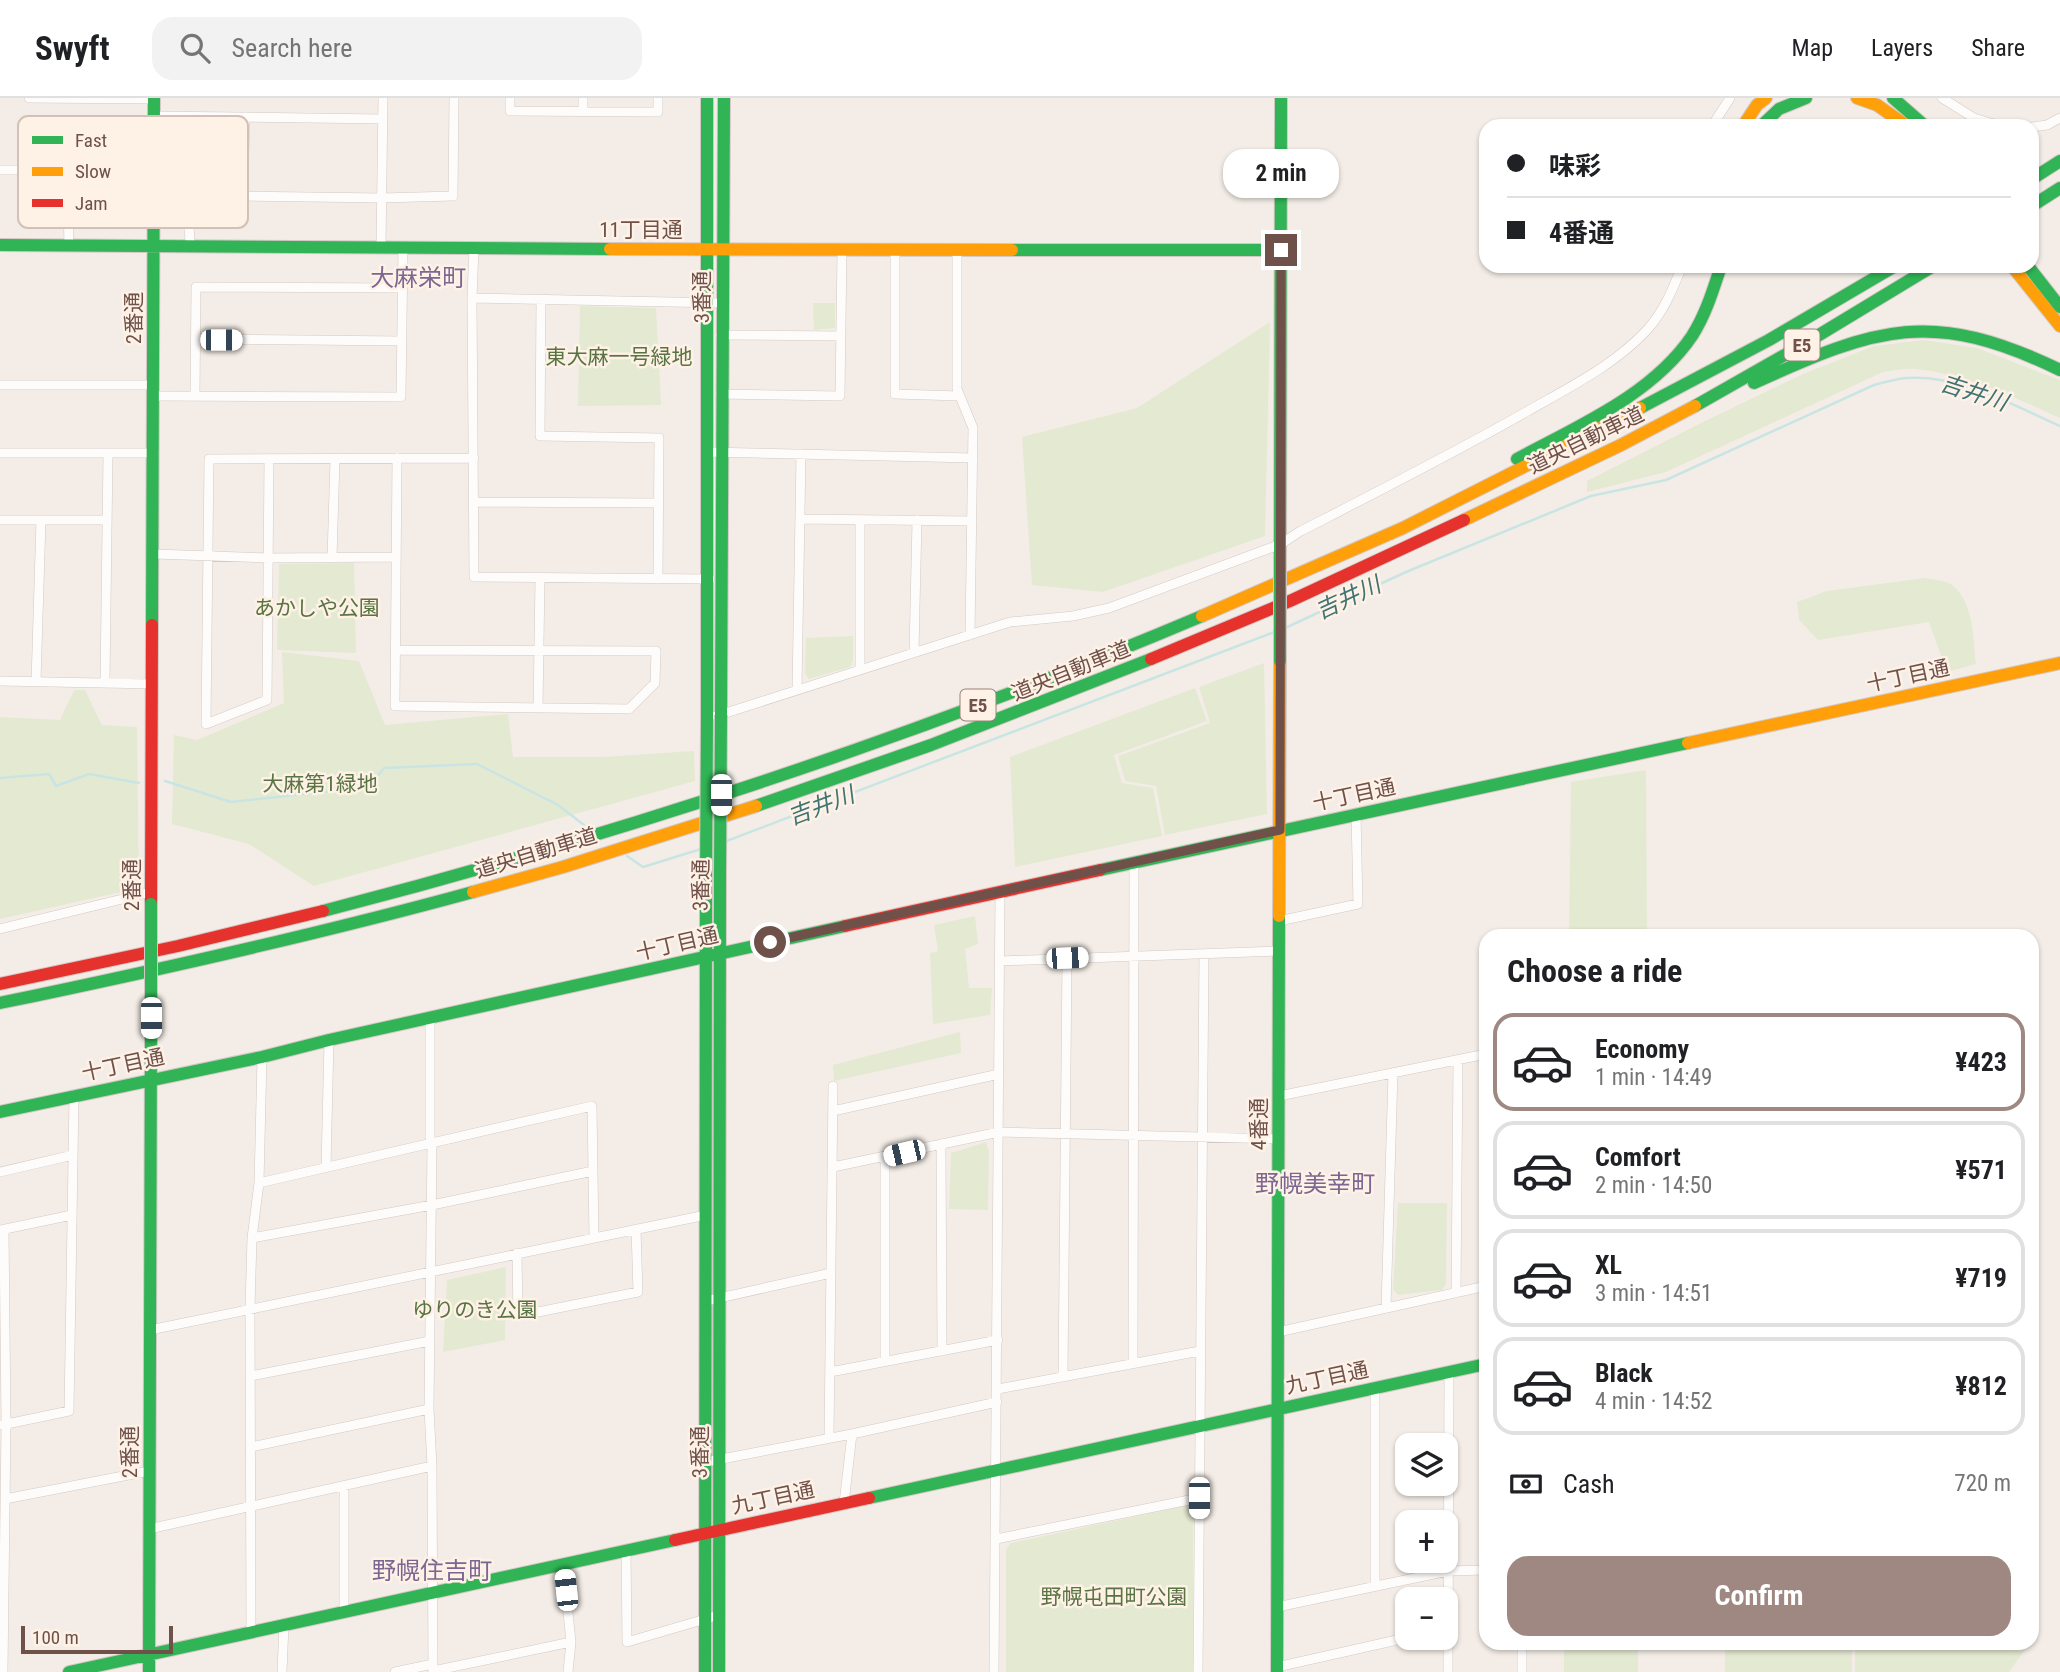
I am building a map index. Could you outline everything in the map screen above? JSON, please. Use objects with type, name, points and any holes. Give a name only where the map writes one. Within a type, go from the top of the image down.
[{"type":"main road","name":"2番通","points":[[154,98],[154,116]]},
{"type":"main road","name":"3番通","points":[[705,1672],[705,1533],[712,1461],[713,956],[706,882],[707,98]]},
{"type":"main road","name":"3番通","points":[[712,1299],[706,1215],[713,956],[720,876],[723,98]]},
{"type":"main road","points":[[1281,98],[1281,544]]},
{"type":"main road","points":[[1747,119],[1766,98]]},
{"type":"main road","points":[[1768,119],[1779,109],[1806,98]]},
{"type":"main road","points":[[1857,98],[1884,109],[1898,119]]},
{"type":"main road","points":[[1893,98],[1917,119]]},
{"type":"main road","points":[[2039,174],[2060,161]]},
{"type":"main road","points":[[2039,202],[2060,188]]},
{"type":"main road","name":"2番通","points":[[149,1672],[154,228]]},
{"type":"main road","name":"11丁目通","points":[[0,245],[707,250],[1281,250]]},
{"type":"main road","points":[[1356,550],[1652,381],[1670,364],[1696,330],[1709,307],[1718,273]]},
{"type":"main road","name":"道央自動車道","points":[[0,984],[190,944],[392,893],[620,827],[840,755],[1022,690],[1209,614],[1356,550],[1657,399],[1883,273]]},
{"type":"main road","name":"道央自動車道","points":[[0,1003],[195,963],[412,911],[629,846],[847,775],[1027,710],[1216,634],[1344,578],[1669,420],[1779,359],[1921,273]]},
{"type":"main road","points":[[2018,273],[2060,326]]},
{"type":"main road","points":[[2033,273],[2060,307]]},
{"type":"main road","points":[[1669,420],[1848,343],[1877,334],[1904,330],[1955,332],[1983,338],[2060,370]]},
{"type":"main road","name":"4番通","points":[[1277,1669],[1281,544]]},
{"type":"main road","name":"十丁目通","points":[[0,1112],[262,1057],[1280,830],[2060,663]]},
{"type":"main road","name":"九丁目通","points":[[69,1672],[1479,1365]]},
{"type":"main road","name":"3番通","points":[[712,1461],[719,1530],[719,1672]]},
{"type":"street","points":[[29,98],[154,98]]},
{"type":"street","points":[[381,247],[383,98]]},
{"type":"street","points":[[248,196],[453,196],[454,98]]},
{"type":"street","points":[[510,98],[510,111],[658,113],[658,98]]},
{"type":"street","points":[[583,98],[583,111]]},
{"type":"street","points":[[1716,119],[1730,98]]},
{"type":"street","points":[[1942,98],[1977,119]]},
{"type":"street","points":[[248,117],[383,119]]},
{"type":"street","points":[[2039,126],[2060,118]]},
{"type":"street","points":[[0,170],[18,170]]},
{"type":"street","points":[[69,228],[69,246]]},
{"type":"street","points":[[190,228],[190,246]]},
{"type":"street","points":[[0,385],[153,390],[195,396],[401,397],[403,247]]},
{"type":"street","points":[[474,248],[474,577],[721,580]]},
{"type":"street","points":[[721,394],[840,396],[842,250]]},
{"type":"street","points":[[895,250],[895,394],[960,396]]},
{"type":"street","points":[[957,250],[957,389],[973,428],[970,635]]},
{"type":"street","points":[[707,719],[1010,622],[1073,616],[1109,608],[1281,544],[1589,376],[1626,350],[1648,329],[1670,296],[1679,273]]},
{"type":"street","points":[[195,396],[196,287],[402,288]]},
{"type":"street","points":[[472,298],[721,303]]},
{"type":"street","points":[[541,300],[540,436],[659,438],[658,579]]},
{"type":"street","points":[[721,335],[841,336]]},
{"type":"street","points":[[195,340],[402,341]]},
{"type":"street","points":[[707,452],[973,458]]},
{"type":"street","points":[[0,453],[154,453]]},
{"type":"street","points":[[105,682],[108,454]]},
{"type":"street","points":[[797,690],[801,454]]},
{"type":"street","points":[[396,650],[656,651],[655,682],[628,709],[396,706],[396,650],[396,557],[397,458]]},
{"type":"street","points":[[269,459],[268,699],[206,724],[209,459],[474,458]]},
{"type":"street","points":[[332,558],[335,459]]},
{"type":"street","points":[[474,502],[659,503]]},
{"type":"street","points":[[800,519],[972,521]]},
{"type":"street","points":[[0,520],[107,520]]},
{"type":"street","points":[[36,681],[41,520]]},
{"type":"street","points":[[859,670],[860,520]]},
{"type":"street","points":[[914,652],[917,520]]},
{"type":"street","points":[[154,554],[268,558],[396,557]]},
{"type":"street","points":[[538,708],[540,578]]},
{"type":"street","points":[[0,681],[153,684]]},
{"type":"street","points":[[1279,921],[1358,904],[1356,814]]},
{"type":"street","points":[[1133,1363],[1135,862]]},
{"type":"street","points":[[994,1672],[1000,892]]},
{"type":"street","points":[[0,929],[151,898]]},
{"type":"street","points":[[1000,961],[1279,951]]},
{"type":"street","points":[[1198,1672],[1204,954]]},
{"type":"street","points":[[1063,1377],[1067,958]]},
{"type":"street","points":[[430,1018],[432,1205],[429,1409],[432,1466],[433,1669]]},
{"type":"street","points":[[326,1168],[329,1040]]},
{"type":"street","points":[[1279,1097],[1479,1056]]},
{"type":"street","points":[[251,1632],[250,1308],[252,1238],[259,1182],[262,1057]]},
{"type":"street","points":[[1457,1293],[1458,1060]]},
{"type":"street","points":[[1386,1308],[1393,1073]]},
{"type":"street","points":[[833,1111],[999,1074]]},
{"type":"street","points":[[830,1437],[833,1086]]},
{"type":"street","points":[[3,1424],[69,1410],[74,1096]]},
{"type":"street","points":[[259,1182],[592,1106],[594,1238]]},
{"type":"street","points":[[832,1167],[999,1132],[1278,1139]]},
{"type":"street","points":[[941,1144],[942,1351]]},
{"type":"street","points":[[0,1171],[73,1155]]},
{"type":"street","points":[[885,1157],[886,1362]]},
{"type":"street","points":[[252,1238],[432,1205],[593,1171]]},
{"type":"street","points":[[3,1672],[2,1561],[5,1499],[2,1230],[72,1215]]},
{"type":"street","points":[[150,1330],[706,1215]]},
{"type":"street","points":[[517,1253],[518,1316],[638,1292],[636,1229]]},
{"type":"street","points":[[712,1299],[831,1273]]},
{"type":"street","points":[[1278,1332],[1479,1288]]},
{"type":"street","points":[[830,1372],[998,1340]]},
{"type":"street","points":[[251,1376],[430,1341]]},
{"type":"street","points":[[998,1389],[1200,1351]]},
{"type":"street","points":[[1448,1510],[1449,1371]]},
{"type":"street","points":[[1375,1387],[1376,1586]]},
{"type":"street","points":[[712,1461],[997,1402]]},
{"type":"street","points":[[251,1447],[429,1409]]},
{"type":"street","points":[[844,1503],[852,1434]]},
{"type":"street","points":[[149,1529],[432,1466]]},
{"type":"street","points":[[5,1499],[149,1471]]},
{"type":"street","points":[[344,1486],[344,1612]]},
{"type":"street","points":[[996,1539],[1199,1498]]},
{"type":"street","points":[[626,1550],[627,1642],[719,1615]]},
{"type":"street","points":[[563,1564],[571,1642],[568,1672]]},
{"type":"street","points":[[1458,1571],[1479,1570]]},
{"type":"street","points":[[1277,1607],[1438,1573]]},
{"type":"street","points":[[1448,1573],[1448,1672]]},
{"type":"street","points":[[282,1672],[284,1625]]},
{"type":"street","points":[[1277,1669],[1395,1641]]},
{"type":"street","points":[[395,1672],[433,1669],[571,1642]]},
{"type":"street","points":[[1522,1650],[1522,1672]]},
{"type":"green space","points":[[813,303],[835,303],[835,328],[814,330]]},
{"type":"green space","name":"東大麻一号緑地","points":[[580,306],[656,308],[661,405],[578,406]]},
{"type":"green space","points":[[1270,322],[1265,536],[1103,592],[1032,585],[1022,437],[1137,408]]},
{"type":"green space","points":[[1924,340],[1977,348],[2060,380],[2060,418],[2025,402],[1953,376],[1915,369],[1883,372],[1666,472],[1587,492],[1587,481],[1803,374],[1874,346]]},
{"type":"green space","name":"あかしや公園","points":[[354,563],[356,653],[277,650],[279,564]]},
{"type":"green space","points":[[1925,578],[1949,583],[1965,601],[1971,622],[1976,664],[1947,672],[1929,622],[1818,640],[1799,620],[1797,602],[1827,591]]},
{"type":"green space","points":[[853,636],[853,660],[850,667],[809,679],[805,674],[806,638]]},
{"type":"green space","name":"大麻第1緑地","points":[[282,652],[359,661],[385,725],[508,714],[513,757],[603,757],[694,751],[695,781],[314,886],[249,844],[172,824],[174,735],[197,740],[284,703]]},
{"type":"green space","points":[[1264,663],[1267,814],[1165,835],[1156,786],[1125,781],[1118,756],[1210,723],[1199,687]]},
{"type":"green space","points":[[1195,688],[1207,721],[1114,755],[1122,783],[1153,788],[1162,836],[1015,867],[1010,757]]},
{"type":"green space","points":[[74,690],[85,690],[102,725],[137,727],[139,888],[0,919],[0,717],[60,720]]},
{"type":"green space","points":[[1646,770],[1647,929],[1569,929],[1571,782]]},
{"type":"green space","points":[[975,916],[978,944],[965,949],[969,988],[992,988],[990,1015],[933,1024],[930,953],[938,951],[934,925]]},
{"type":"green space","points":[[960,1032],[961,1053],[834,1081],[833,1065]]},
{"type":"green space","points":[[986,1142],[989,1152],[988,1210],[949,1209],[951,1153]]},
{"type":"green space","points":[[1398,1203],[1447,1203],[1446,1284],[1442,1290],[1398,1295],[1393,1289]]},
{"type":"green space","name":"ゆりのき公園","points":[[506,1267],[505,1340],[443,1352],[447,1280]]},
{"type":"green space","name":"野幌屯田町公園","points":[[1189,1505],[1193,1514],[1193,1672],[1006,1672],[1006,1549],[1011,1543]]},
{"type":"green space","points":[[1564,1650],[1638,1650],[1638,1672],[1564,1672]]},
{"type":"green space","points":[[1725,1650],[1852,1650],[1852,1672],[1725,1672]]},
{"type":"green space","points":[[1855,1650],[2025,1650],[2009,1672],[1855,1672]]},
{"type":"waterway","name":"吉井川","points":[[1283,629],[1406,572],[1591,496],[1666,480],[1874,385],[1906,378],[1946,381],[1985,393],[2060,426]]},
{"type":"waterway","name":"吉井川","points":[[724,842],[1277,631]]},
{"type":"waterway","points":[[165,781],[231,802],[369,787],[384,768],[477,764],[558,805],[584,825]]},
{"type":"waterway","points":[[0,778],[49,774],[56,786],[89,774],[139,783]]},
{"type":"waterway","name":"吉井川","points":[[627,856],[643,867],[701,849]]},
{"type":"traffic: fast","points":[[154,98],[154,116]]},
{"type":"traffic: fast","points":[[707,98],[707,719]]},
{"type":"traffic: fast","points":[[721,715],[724,98]]},
{"type":"traffic: fast","points":[[1280,566],[1281,98]]},
{"type":"traffic: fast","points":[[1768,119],[1779,109],[1806,98]]},
{"type":"traffic: fast","points":[[1893,98],[1917,119]]},
{"type":"traffic: fast","points":[[2039,174],[2060,161]]},
{"type":"traffic: fast","points":[[2039,202],[2060,188]]},
{"type":"traffic: fast","points":[[152,625],[154,228]]},
{"type":"traffic: fast","points":[[0,245],[610,249]]},
{"type":"traffic: fast","points":[[1012,250],[1281,250]]},
{"type":"traffic: fast","points":[[1517,459],[1589,421],[1635,392],[1656,375],[1675,357],[1697,328],[1719,273]]},
{"type":"traffic: fast","points":[[1640,408],[1769,340],[1883,273]]},
{"type":"traffic: fast","points":[[1695,406],[1921,273]]},
{"type":"traffic: fast","points":[[2033,273],[2060,307]]},
{"type":"traffic: fast","points":[[1754,383],[1836,349],[1871,338],[1905,332],[1939,332],[1975,338],[2015,350],[2060,370]]},
{"type":"traffic: fast","points":[[1280,566],[1280,661]]},
{"type":"traffic: fast","points":[[323,911],[547,849],[768,780],[987,702],[1202,616]]},
{"type":"traffic: fast","points":[[756,806],[931,745],[1151,659]]},
{"type":"traffic: fast","points":[[720,876],[721,715]]},
{"type":"traffic: fast","points":[[706,882],[707,719]]},
{"type":"traffic: fast","points":[[1100,870],[1688,743]]},
{"type":"traffic: fast","points":[[719,1672],[720,876]]},
{"type":"traffic: fast","points":[[705,1672],[706,882]]},
{"type":"traffic: fast","points":[[0,1003],[237,951],[473,892]]},
{"type":"traffic: fast","points":[[151,904],[151,1019]]},
{"type":"traffic: fast","points":[[1277,1672],[1279,916]]},
{"type":"traffic: fast","points":[[0,1112],[262,1057],[845,926]]},
{"type":"traffic: fast","points":[[149,1672],[151,1019]]},
{"type":"traffic: fast","points":[[869,1498],[1479,1366]]},
{"type":"traffic: fast","points":[[69,1672],[675,1540]]},
{"type":"traffic: slow","points":[[1748,119],[1757,105],[1766,98]]},
{"type":"traffic: slow","points":[[1857,98],[1877,105],[1897,119]]},
{"type":"traffic: slow","points":[[610,249],[1012,250]]},
{"type":"traffic: slow","points":[[2018,273],[2060,326]]},
{"type":"traffic: slow","points":[[1464,520],[1621,445],[1695,406]]},
{"type":"traffic: slow","points":[[1202,616],[1403,528],[1640,408]]},
{"type":"traffic: slow","points":[[1279,916],[1280,661]]},
{"type":"traffic: slow","points":[[1688,743],[2060,663]]},
{"type":"traffic: slow","points":[[473,892],[563,867],[756,806]]},
{"type":"traffic: jam","points":[[1151,659],[1290,601],[1464,520]]},
{"type":"traffic: jam","points":[[151,904],[152,625]]},
{"type":"traffic: jam","points":[[845,926],[1100,870]]},
{"type":"traffic: jam","points":[[0,984],[178,946],[323,911]]},
{"type":"traffic: jam","points":[[675,1540],[869,1498]]},
{"type":"district","name":"大麻栄町","points":[[418,278]]},
{"type":"district","name":"野幌美幸町","points":[[1315,1184]]},
{"type":"district","name":"野幌住吉町","points":[[432,1571]]},
{"type":"route","points":[[770,942],[1280,830],[1281,250]]}]
